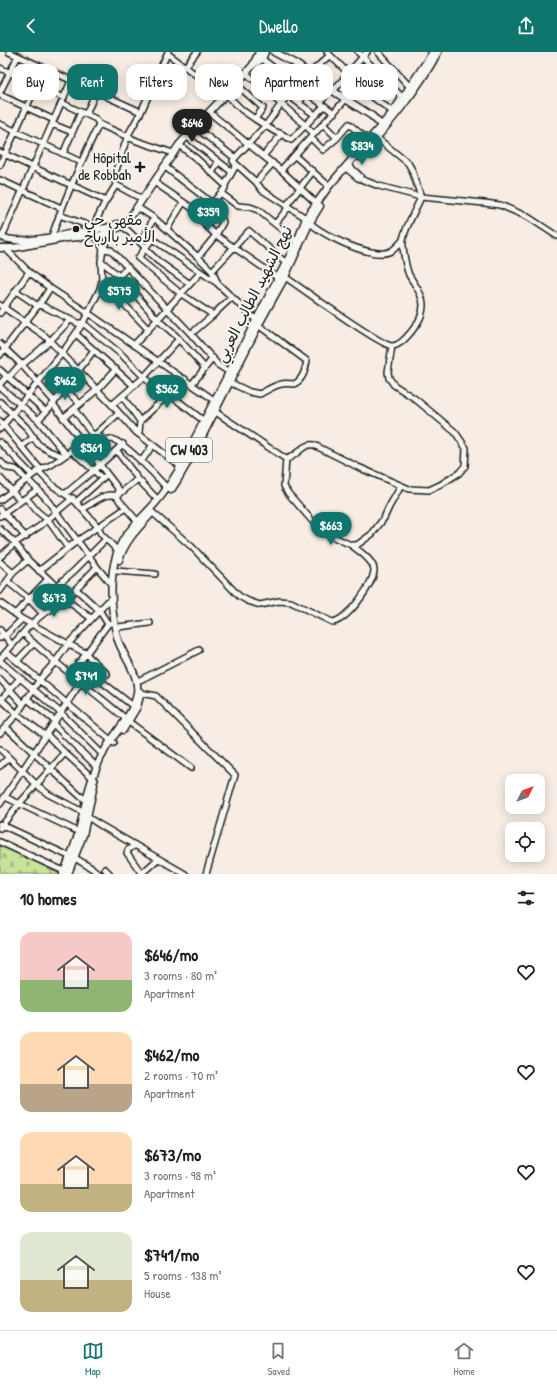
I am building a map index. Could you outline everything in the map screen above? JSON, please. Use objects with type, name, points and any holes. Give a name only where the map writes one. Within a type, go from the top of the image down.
[{"type":"main road","points":[[255,52],[260,58]]},
{"type":"main road","points":[[243,76],[260,58],[280,53],[296,64]]},
{"type":"main road","name":"نهج الشهيد الطالب العربي","points":[[282,278],[286,263],[297,242],[306,218],[329,186],[377,138],[433,53]]},
{"type":"main road","name":"نهج الشهيد الطالب العربي","points":[[388,121],[406,101],[433,53]]},
{"type":"main road","points":[[333,91],[341,97]]},
{"type":"main road","points":[[1,236],[13,240],[94,230],[102,235],[111,232],[129,219],[173,152],[220,100]]},
{"type":"main road","points":[[345,100],[372,116],[384,127]]},
{"type":"main road","points":[[372,116],[388,121]]},
{"type":"main road","name":"نهج الشهيد الطالب العربي","points":[[66,873],[82,834],[85,814],[85,799],[113,742],[140,700],[142,693],[140,680],[118,642],[114,624],[116,571],[119,553],[177,481],[201,439],[229,372],[282,278],[317,211],[348,167],[369,141],[384,127]]},
{"type":"main road","points":[[2,248],[112,226],[129,219]]},
{"type":"main road","name":"نهج الشهيد الطالب العربي","points":[[115,611],[111,584],[119,553],[126,535],[167,488],[204,421],[229,382],[257,323]]},
{"type":"main road","name":"نهج الشهيد الطالب العربي","points":[[127,720],[137,696],[138,687],[130,661]]},
{"type":"main road","name":"نهج الشهيد الطالب العربي","points":[[73,858],[94,779],[96,766],[102,754],[113,742]]},
{"type":"street","points":[[9,52],[34,64]]},
{"type":"street","points":[[187,64],[197,52]]},
{"type":"street","points":[[358,52],[365,54],[373,64]]},
{"type":"street","points":[[378,52],[410,87]]},
{"type":"street","points":[[94,230],[106,201],[116,185],[114,176],[128,135],[141,112],[168,53],[181,64]]},
{"type":"street","points":[[317,64],[329,54],[341,66]]},
{"type":"street","points":[[356,64],[365,54]]},
{"type":"street","points":[[18,56],[9,72],[0,94],[72,132]]},
{"type":"street","points":[[0,68],[12,73]]},
{"type":"street","points":[[246,73],[305,124],[323,150],[337,138],[349,124],[369,141]]},
{"type":"street","points":[[333,89],[341,80]]},
{"type":"street","points":[[1,236],[67,90]]},
{"type":"street","points":[[243,90],[263,108],[255,119]]},
{"type":"street","points":[[398,93],[403,98]]},
{"type":"street","points":[[59,98],[96,119],[99,124],[128,135],[138,141],[173,152]]},
{"type":"street","points":[[0,165],[2,153],[15,131],[30,100]]},
{"type":"street","points":[[63,154],[72,132],[91,100]]},
{"type":"street","points":[[114,100],[141,112]]},
{"type":"street","points":[[232,100],[242,110],[255,119],[291,140],[315,115],[326,100]]},
{"type":"street","points":[[285,100],[266,125],[233,161],[256,182],[262,190],[306,218],[310,224],[341,243],[364,251],[388,253],[403,240],[421,197],[412,170],[408,163],[377,138]]},
{"type":"street","points":[[295,100],[315,115]]},
{"type":"street","points":[[317,100],[334,113]]},
{"type":"street","points":[[282,170],[345,100]]},
{"type":"street","points":[[377,100],[393,112]]},
{"type":"street","points":[[209,112],[282,170],[317,204]]},
{"type":"street","points":[[0,124],[81,162]]},
{"type":"street","points":[[52,236],[81,162],[99,124]]},
{"type":"street","points":[[323,124],[337,138]]},
{"type":"street","points":[[195,127],[235,158]]},
{"type":"street","points":[[263,156],[282,134]]},
{"type":"street","points":[[186,136],[232,172]]},
{"type":"street","points":[[179,145],[225,185]]},
{"type":"street","points":[[2,153],[106,201]]},
{"type":"street","points":[[295,156],[329,186]]},
{"type":"street","points":[[212,173],[218,162]]},
{"type":"street","points":[[256,182],[273,163]]},
{"type":"street","points":[[199,219],[222,194],[226,188],[225,185],[236,165]]},
{"type":"street","points":[[164,166],[212,206],[222,219],[223,222],[216,235],[198,257]]},
{"type":"street","points":[[348,167],[354,175],[363,180],[379,186],[421,197],[500,205],[528,217],[557,236]]},
{"type":"street","points":[[275,224],[300,187],[313,171]]},
{"type":"street","points":[[0,180],[62,208]]},
{"type":"street","points":[[154,182],[192,208],[199,219],[216,235],[234,248],[382,343],[392,346],[397,345],[405,338],[419,322],[422,314],[423,304],[421,297],[407,270],[403,240]]},
{"type":"street","points":[[116,185],[142,199]]},
{"type":"street","points":[[222,194],[238,206],[250,207],[258,210],[297,242]]},
{"type":"street","points":[[168,230],[183,203]]},
{"type":"street","points":[[137,207],[154,218],[198,257],[212,271],[218,284]]},
{"type":"street","points":[[59,215],[94,230],[103,249]]},
{"type":"street","points":[[141,242],[154,218]]},
{"type":"street","points":[[122,225],[141,242],[158,261],[190,284]]},
{"type":"street","points":[[212,271],[249,231],[286,263]]},
{"type":"street","points":[[111,232],[103,249],[101,261],[102,281],[97,295],[83,323],[38,383],[13,414],[1,425],[22,446],[52,485],[75,500],[98,527],[101,534],[119,553]]},
{"type":"street","points":[[145,234],[218,284],[257,323],[307,361],[305,371],[300,380],[294,384],[285,383],[275,385],[260,394],[250,392],[229,382]]},
{"type":"street","points":[[152,239],[138,258],[180,293],[213,315]]},
{"type":"street","points":[[2,248],[50,288],[185,379],[216,402]]},
{"type":"street","points":[[103,249],[111,250],[191,334],[218,365],[229,372]]},
{"type":"street","points":[[101,261],[118,276],[205,368]]},
{"type":"street","points":[[118,276],[128,267]]},
{"type":"street","points":[[0,313],[2,306],[29,272]]},
{"type":"street","points":[[134,345],[158,320],[180,293],[201,272]]},
{"type":"street","points":[[102,281],[148,329]]},
{"type":"street","points":[[0,356],[50,288]]},
{"type":"street","points":[[16,290],[38,306],[41,305],[77,323],[83,323],[102,338],[165,398]]},
{"type":"street","points":[[191,334],[232,297]]},
{"type":"street","points":[[2,306],[26,322],[50,341],[98,389],[128,424],[152,446],[180,466]]},
{"type":"street","points":[[64,455],[38,420],[0,386],[7,376],[10,376],[50,341],[70,320]]},
{"type":"street","points":[[76,334],[134,386]]},
{"type":"street","points":[[112,405],[144,377],[179,339]]},
{"type":"street","points":[[0,344],[22,365],[54,403],[63,418],[100,465],[104,477]]},
{"type":"street","points":[[214,411],[286,459],[291,458],[306,445],[314,445],[401,486],[409,489],[429,490],[459,473],[465,466],[466,448],[455,432],[414,398],[394,385],[388,372],[392,346]]},
{"type":"street","points":[[38,420],[54,403],[94,350]]},
{"type":"street","points":[[192,384],[213,358]]},
{"type":"street","points":[[0,370],[46,412]]},
{"type":"street","points":[[63,418],[98,389],[116,370]]},
{"type":"street","points":[[140,422],[185,379]]},
{"type":"street","points":[[64,388],[80,404]]},
{"type":"street","points":[[170,394],[204,421]]},
{"type":"street","points":[[122,396],[140,422],[139,433]]},
{"type":"street","points":[[0,402],[34,437],[38,444],[46,449],[64,455]]},
{"type":"street","points":[[74,409],[91,433],[108,441],[113,439],[123,444],[167,488]]},
{"type":"street","points":[[0,500],[39,470],[51,465],[95,435],[119,413]]},
{"type":"street","points":[[22,446],[34,437]]},
{"type":"street","points":[[0,442],[32,475]]},
{"type":"street","points":[[65,494],[117,451],[123,444]]},
{"type":"street","points":[[141,462],[152,446]]},
{"type":"street","points":[[71,450],[93,471],[104,477],[119,490],[117,496]]},
{"type":"street","points":[[117,451],[138,479],[158,500]]},
{"type":"street","points":[[152,512],[192,547],[239,596],[260,605],[279,601],[292,602],[332,622],[338,622],[366,592],[374,572],[373,565],[351,545],[322,531],[288,493],[284,486],[286,459]]},
{"type":"street","points":[[0,461],[7,468],[15,469],[38,489],[111,584]]},
{"type":"street","points":[[0,557],[15,543],[26,537],[104,477]]},
{"type":"street","points":[[0,478],[20,501]]},
{"type":"street","points":[[117,496],[138,479]]},
{"type":"street","points":[[351,545],[357,545],[372,534],[384,518],[401,486]]},
{"type":"street","points":[[26,537],[1,513],[38,489]]},
{"type":"street","points":[[83,509],[101,497],[112,494],[117,496],[138,522]]},
{"type":"street","points":[[26,498],[38,512],[48,520],[68,548]]},
{"type":"street","points":[[39,571],[68,548],[126,508]]},
{"type":"street","points":[[0,529],[15,543],[28,560],[56,586],[67,599],[91,618]]},
{"type":"street","points":[[56,586],[90,557],[106,540]]},
{"type":"street","points":[[0,591],[13,573],[28,560]]},
{"type":"street","points":[[0,562],[13,573]]},
{"type":"street","points":[[97,567],[67,599],[43,614],[31,624],[0,660],[32,690],[61,713],[102,754]]},
{"type":"street","points":[[116,571],[155,574]]},
{"type":"street","points":[[15,614],[48,579]]},
{"type":"street","points":[[7,581],[29,599],[43,614]]},
{"type":"street","points":[[76,589],[114,624]]},
{"type":"street","points":[[85,799],[35,753],[2,730],[17,714],[26,698],[56,662],[68,644],[112,597]]},
{"type":"street","points":[[0,603],[22,619],[85,653],[106,674]]},
{"type":"street","points":[[2,637],[22,619]]},
{"type":"street","points":[[71,674],[85,653],[114,624],[150,623]]},
{"type":"street","points":[[0,630],[2,637],[12,645]]},
{"type":"street","points":[[23,633],[127,720],[190,768]]},
{"type":"street","points":[[17,661],[34,643]]},
{"type":"street","points":[[140,680],[199,650]]},
{"type":"street","points":[[6,652],[113,742]]},
{"type":"street","points":[[78,663],[133,706]]},
{"type":"street","points":[[20,678],[1,700],[17,714],[47,735],[94,779]]},
{"type":"street","points":[[0,679],[23,704]]},
{"type":"street","points":[[0,804],[81,682]]},
{"type":"street","points":[[142,693],[156,696],[235,775],[207,874]]},
{"type":"street","points":[[26,698],[54,722],[96,766]]},
{"type":"street","points":[[0,749],[48,794],[85,814],[183,874]]},
{"type":"street","points":[[65,753],[18,804],[1,826],[73,858],[99,874]]},
{"type":"street","points":[[0,766],[8,758]]},
{"type":"street","points":[[5,797],[79,832]]},
{"type":"street","points":[[0,842],[66,873]]},
{"type":"street","points":[[135,845],[128,850],[127,853],[142,874],[158,860]]},
{"type":"street","points":[[105,869],[110,874]]},
{"type":"green space","points":[[0,842],[60,874],[0,874]]},
{"type":"place","name":"Hôpital de Robbah","points":[[140,167]]},
{"type":"place","name":"مقهى حي الأمير باارباح","points":[[76,229]]}]
